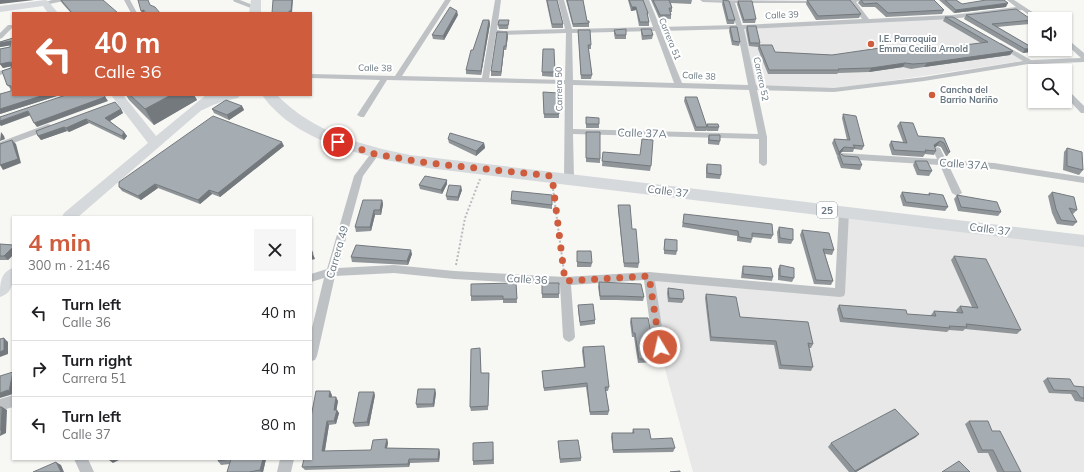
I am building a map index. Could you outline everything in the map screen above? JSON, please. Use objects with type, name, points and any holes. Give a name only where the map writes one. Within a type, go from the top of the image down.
[{"type":"main road","points":[[0,9],[45,3],[52,12]]},
{"type":"main road","points":[[70,216],[212,96]]},
{"type":"main road","points":[[200,107],[210,101],[229,96]]},
{"type":"main road","name":"Calle 37","points":[[270,96],[293,118],[326,138],[375,154],[428,163],[552,176],[1084,240]]},
{"type":"main road","points":[[118,100],[156,144]]},
{"type":"main road","points":[[0,291],[12,275]]},
{"type":"street","points":[[45,3],[65,0]]},
{"type":"street","points":[[127,0],[133,12]]},
{"type":"street","points":[[397,78],[448,0]]},
{"type":"street","points":[[485,80],[498,0]]},
{"type":"street","name":"Carrera 50","points":[[561,0],[568,32],[570,131],[569,179]]},
{"type":"street","name":"Carrera 51","points":[[646,0],[679,84]]},
{"type":"street","points":[[703,0],[859,0]]},
{"type":"street","points":[[851,0],[868,21]]},
{"type":"street","points":[[1010,0],[1029,12]]},
{"type":"street","name":"Carrera 52","points":[[732,1],[740,27],[753,88],[762,137],[763,163]]},
{"type":"street","points":[[942,8],[965,24]]},
{"type":"street","name":"Calle 39","points":[[493,31],[504,33],[568,32],[656,28],[740,27],[952,16],[1023,8]]},
{"type":"street","points":[[0,28],[11,26]]},
{"type":"street","points":[[0,37],[11,26]]},
{"type":"street","points":[[993,40],[1032,64]]},
{"type":"street","points":[[1072,46],[1084,57]]},
{"type":"street","name":"Calle 38","points":[[312,76],[679,84],[834,90],[924,79],[1030,62],[1084,60]]},
{"type":"street","points":[[0,73],[12,69]]},
{"type":"street","points":[[361,115],[385,78]]},
{"type":"street","points":[[1072,99],[1084,110]]},
{"type":"street","points":[[0,145],[57,124]]},
{"type":"street","name":"Calle 37A","points":[[570,131],[762,137]]},
{"type":"street","points":[[936,150],[957,193]]},
{"type":"street","name":"Carrera 49","points":[[312,352],[331,272],[359,176],[375,154]]},
{"type":"street","name":"Calle 37A","points":[[842,156],[994,166],[1084,180]]},
{"type":"street","name":"Calle 36","points":[[312,278],[331,272],[394,269],[454,275],[565,281],[649,276],[840,293],[844,212]]},
{"type":"street","points":[[0,275],[12,274]]},
{"type":"street","points":[[649,276],[660,347]]},
{"type":"street","points":[[565,281],[569,337]]},
{"type":"street","points":[[0,405],[12,401]]},
{"type":"street","points":[[81,460],[87,472]]},
{"type":"street","points":[[284,472],[287,460]]},
{"type":"lane","points":[[235,0],[256,7]]},
{"type":"path","points":[[454,275],[465,218],[484,169]]},
{"type":"path","points":[[552,176],[565,281]]},
{"type":"shaded area","name":"I.E. Parroquia Emma Cecilia Arnold","points":[[952,18],[1028,60],[830,90],[752,86],[740,28]]},
{"type":"shaded area","points":[[844,212],[1084,246],[1084,472],[693,472],[659,347],[649,276],[840,293]]},
{"type":"building","points":[[61,0],[103,0],[117,12],[71,12]]},
{"type":"building","points":[[138,0],[148,0],[150,5],[155,7],[159,12],[145,12],[144,10],[141,11]]},
{"type":"building","points":[[273,0],[292,0],[291,11],[272,12]]},
{"type":"building","points":[[547,0],[557,0],[563,24],[552,24]]},
{"type":"building","points":[[567,0],[583,0],[587,21],[589,21],[589,23],[573,24]]},
{"type":"building","points":[[629,0],[643,0],[648,13],[649,22],[640,22],[636,7],[632,7]]},
{"type":"building","points":[[653,0],[669,0],[672,8],[669,8],[671,15],[660,15]]},
{"type":"building","points":[[723,0],[729,1],[735,20],[728,20]]},
{"type":"building","points":[[807,0],[850,0],[861,14],[818,16]]},
{"type":"building","points":[[861,0],[934,0],[944,10],[888,13],[877,3],[864,4]]},
{"type":"building","points":[[945,0],[956,0],[962,4],[986,0],[1004,0],[1008,3],[956,10]]},
{"type":"building","points":[[738,1],[752,1],[756,19],[744,20]]},
{"type":"building","points":[[450,7],[457,11],[443,36],[432,35]]},
{"type":"building","points":[[1016,9],[1028,17],[1028,20],[992,24],[1028,45],[1028,49],[1025,49],[966,15]]},
{"type":"building","points":[[945,17],[953,17],[1013,51],[927,63],[905,63],[871,68],[838,69],[839,70],[769,70],[759,45],[772,45],[775,52],[832,55],[880,48],[885,52],[905,49],[907,51],[926,50],[988,42]]},
{"type":"building","points":[[483,20],[489,20],[481,71],[466,70],[471,50],[473,50]]},
{"type":"building","points":[[499,20],[509,20],[508,25],[498,25]]},
{"type":"building","points":[[747,26],[756,26],[760,43],[750,43]]},
{"type":"building","points":[[730,27],[737,27],[740,42],[733,41]]},
{"type":"building","points":[[626,29],[626,35],[616,35],[614,30]]},
{"type":"building","points":[[641,29],[651,29],[653,35],[643,36]]},
{"type":"building","points":[[578,30],[590,30],[591,45],[588,45],[592,75],[581,75]]},
{"type":"building","points":[[497,32],[507,32],[501,72],[491,71]]},
{"type":"building","points":[[12,38],[12,63],[0,64],[0,49],[10,47],[11,41],[0,42]]},
{"type":"building","points":[[543,49],[554,49],[555,72],[542,72]]},
{"type":"building","points":[[12,63],[12,96],[41,96],[0,109],[0,94],[11,91],[11,86],[7,85],[2,71],[11,68]]},
{"type":"building","points":[[543,92],[558,93],[559,114],[544,114]]},
{"type":"building","points":[[63,96],[105,97],[34,123],[28,111],[0,121],[0,117]]},
{"type":"building","points":[[131,96],[169,96],[145,109]]},
{"type":"building","points":[[685,97],[697,97],[707,127],[696,127]]},
{"type":"building","points":[[226,100],[242,106],[227,115],[212,109]]},
{"type":"building","points":[[115,102],[121,109],[105,118],[124,132],[122,136],[86,119],[66,128],[64,127],[38,136],[36,131]]},
{"type":"building","points":[[843,114],[856,116],[864,146],[853,145],[855,148],[844,147],[839,152],[834,139],[850,140]]},
{"type":"building","points":[[213,116],[282,142],[218,193],[209,190],[198,200],[155,184],[138,196],[119,187],[119,182]]},
{"type":"building","points":[[586,117],[599,118],[599,124],[586,124]]},
{"type":"building","points":[[900,122],[913,123],[918,136],[944,138],[950,152],[948,152],[944,143],[940,141],[934,145],[936,151],[925,150],[926,152],[894,150],[891,141],[907,143]]},
{"type":"building","points":[[707,124],[718,124],[719,127],[708,127]]},
{"type":"building","points":[[586,132],[600,132],[600,159],[586,158]]},
{"type":"building","points":[[450,133],[484,143],[476,151],[448,139]]},
{"type":"building","points":[[709,135],[720,135],[720,141],[709,140]]},
{"type":"building","points":[[642,139],[653,140],[651,166],[602,161],[603,152],[640,155]]},
{"type":"building","points":[[12,140],[18,159],[0,165],[0,144]]},
{"type":"building","points":[[1067,148],[1082,152],[1083,170],[1067,166]]},
{"type":"building","points":[[839,153],[844,156],[858,157],[862,165],[843,164]]},
{"type":"building","points":[[915,161],[927,161],[932,171],[919,170]]},
{"type":"building","points":[[707,164],[721,165],[721,175],[707,173]]},
{"type":"building","points":[[425,176],[447,180],[441,190],[419,185]]},
{"type":"building","points":[[449,185],[461,186],[458,197],[446,196]]},
{"type":"building","points":[[512,191],[552,195],[552,205],[511,200]]},
{"type":"building","points":[[902,192],[943,195],[948,207],[906,202]]},
{"type":"building","points":[[1052,192],[1074,197],[1077,210],[1069,208],[1077,222],[1061,220],[1056,209]]},
{"type":"building","points":[[957,195],[997,202],[1001,212],[961,207]]},
{"type":"building","points":[[363,200],[382,200],[380,210],[374,210],[370,227],[355,227]]},
{"type":"building","points":[[618,205],[630,205],[632,229],[636,229],[639,263],[624,263]]},
{"type":"building","points":[[684,214],[772,224],[773,235],[752,233],[752,239],[739,237],[738,231],[683,223]]},
{"type":"building","points":[[779,227],[793,229],[793,240],[780,238]]},
{"type":"building","points":[[802,230],[829,233],[834,250],[823,249],[833,281],[816,280]]},
{"type":"building","points":[[665,239],[677,240],[677,251],[664,250]]},
{"type":"building","points":[[0,244],[12,245],[12,248],[4,256],[0,256]]},
{"type":"building","points":[[356,245],[411,250],[407,261],[351,257]]},
{"type":"building","points":[[577,251],[591,251],[592,263],[577,262]]},
{"type":"building","points":[[954,256],[986,259],[1021,330],[966,324],[967,327],[949,326],[950,328],[843,318],[839,305],[906,310],[907,314],[936,316],[934,311],[963,313],[960,306],[978,308]]},
{"type":"building","points":[[780,265],[794,268],[794,278],[780,276]]},
{"type":"building","points":[[743,266],[771,268],[773,277],[743,274]]},
{"type":"building","points":[[599,282],[641,284],[644,297],[600,296]]},
{"type":"building","points":[[516,283],[517,299],[503,299],[503,296],[471,296],[471,284]]},
{"type":"building","points":[[542,283],[559,283],[559,294],[542,294]]},
{"type":"building","points":[[668,288],[683,290],[684,299],[669,298]]},
{"type":"building","points":[[706,294],[736,297],[740,317],[808,322],[813,344],[808,343],[813,367],[781,365],[776,341],[711,337]]},
{"type":"building","points":[[593,304],[595,320],[580,322],[578,305]]},
{"type":"building","points":[[631,318],[648,318],[656,358],[639,359]]},
{"type":"building","points":[[4,338],[4,350],[0,352],[0,339]]},
{"type":"building","points":[[604,346],[609,387],[605,387],[609,411],[590,412],[587,383],[544,388],[542,371],[585,367],[583,347]]},
{"type":"building","points":[[480,348],[481,373],[489,373],[488,406],[470,407],[471,349]]},
{"type":"building","points":[[12,372],[9,391],[0,393],[0,376]]},
{"type":"building","points":[[1047,378],[1070,379],[1074,386],[1084,387],[1084,398],[1081,398],[1076,391],[1054,390]]},
{"type":"building","points":[[418,389],[435,389],[433,404],[416,404]]},
{"type":"building","points":[[316,391],[330,391],[329,397],[336,397],[334,410],[337,410],[334,421],[327,421],[322,451],[371,450],[373,440],[387,439],[385,448],[439,449],[438,459],[409,459],[408,464],[302,467],[304,460],[312,460],[312,412]]},
{"type":"building","points":[[359,392],[374,392],[367,422],[353,423]]},
{"type":"building","points":[[0,407],[2,407],[1,430],[0,430]]},
{"type":"building","points":[[895,409],[919,434],[855,471],[831,443]]},
{"type":"building","points":[[969,421],[988,421],[992,431],[1000,431],[1021,472],[1004,472],[993,450],[982,450]]},
{"type":"building","points":[[633,429],[649,429],[651,439],[672,438],[675,448],[613,450],[612,433],[634,433]]},
{"type":"building","points":[[578,440],[581,458],[560,459],[558,441]]},
{"type":"building","points":[[493,442],[493,460],[473,461],[473,443]]},
{"type":"building","points":[[231,460],[263,460],[260,470],[249,472],[227,472]]},
{"type":"building","points":[[959,461],[970,472],[942,472]]},
{"type":"building","points":[[56,462],[61,472],[33,472]]},
{"type":"place","name":"I.E. Parroquia Emma Cecilia Arnold","points":[[871,44]]},
{"type":"place","name":"Cancha del Barrio Nariño","points":[[932,95]]},
{"type":"route","points":[[338,142],[375,154],[428,163],[552,176],[565,281],[649,276],[660,347]]}]
